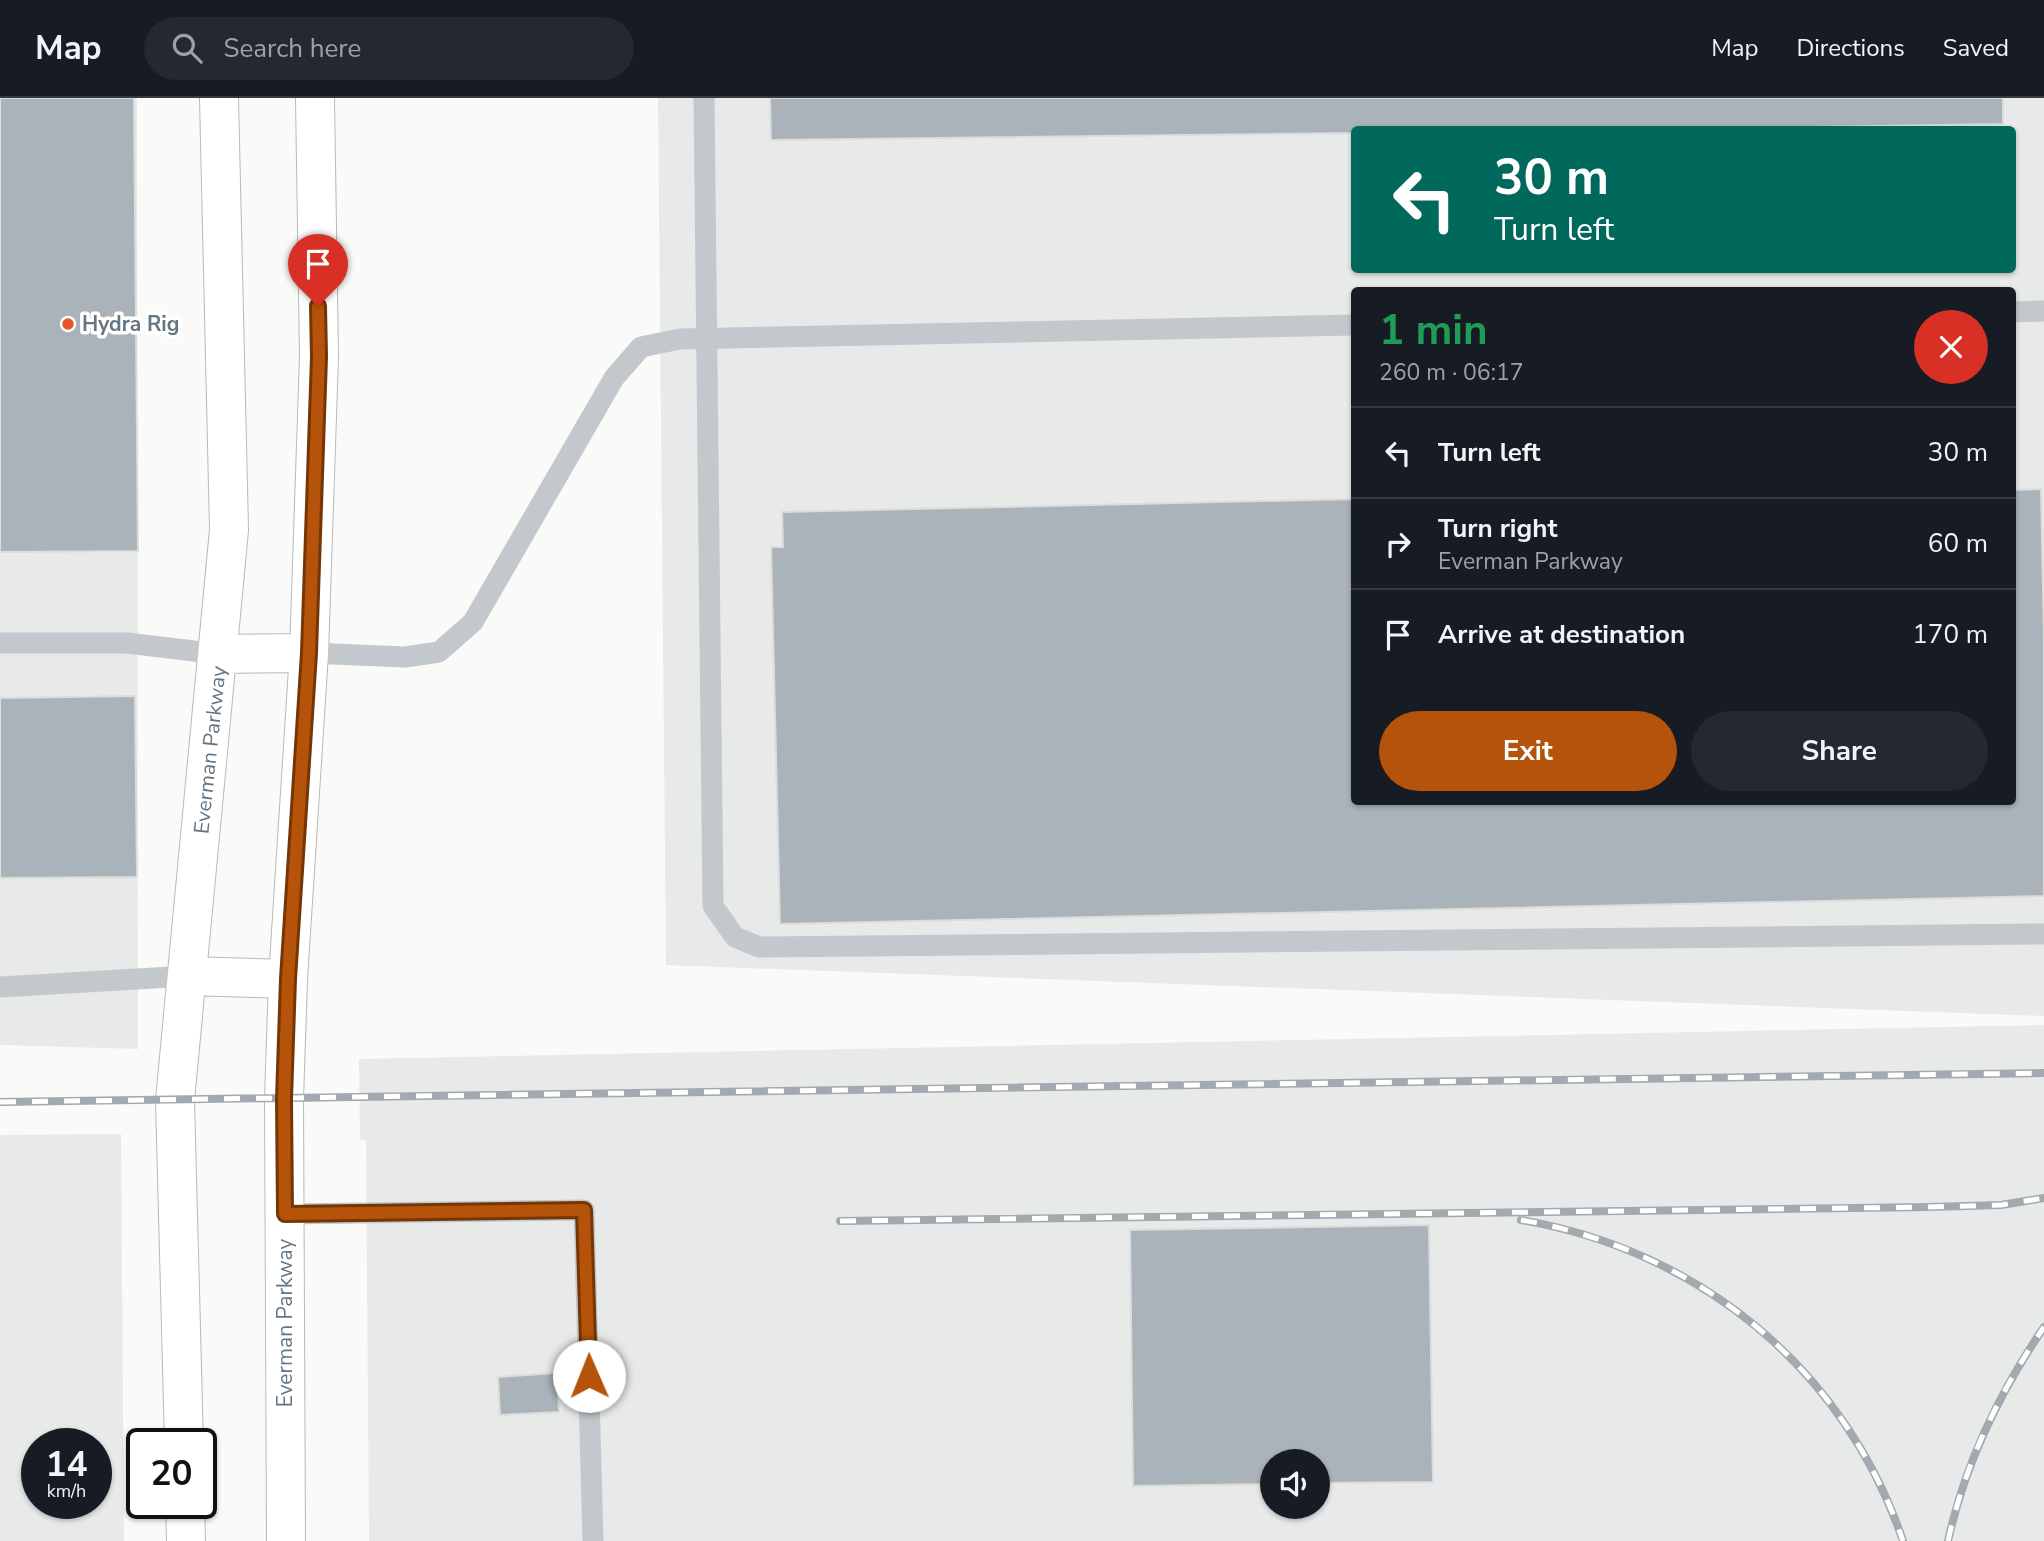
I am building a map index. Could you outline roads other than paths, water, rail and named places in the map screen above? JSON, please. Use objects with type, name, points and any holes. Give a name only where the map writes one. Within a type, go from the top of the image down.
[{"type":"main road","name":"Everman Parkway","points":[[184,1428],[175,1100],[229,530],[219,98]]},
{"type":"main road","name":"Everman Parkway","points":[[286,1541],[284,1099],[288,979],[309,653],[319,357],[315,98]]},
{"type":"main road","points":[[219,654],[309,653]]},
{"type":"main road","points":[[188,976],[288,979]]},
{"type":"main road","points":[[185,1519],[186,1541]]},
{"type":"lane","points":[[704,98],[713,906],[735,937],[759,947],[2044,934]]},
{"type":"lane","points":[[2016,312],[2044,311]]},
{"type":"lane","points":[[309,653],[405,657],[439,652],[473,622],[614,378],[641,347],[680,339],[1351,325]]},
{"type":"lane","points":[[0,643],[127,643],[219,654]]},
{"type":"lane","points":[[0,987],[188,976]]},
{"type":"lane","points":[[285,1214],[584,1210],[593,1541]]},
{"type":"railway","points":[[0,1102],[2044,1073]]},
{"type":"railway","points":[[840,1221],[1929,1207],[2001,1205],[2044,1198]]},
{"type":"railway","points":[[1521,1220],[1586,1235],[1648,1259],[1705,1289],[1757,1327],[1804,1372],[1844,1422],[1877,1479],[1903,1541]]},
{"type":"railway","points":[[1948,1541],[1964,1484],[1985,1430],[2012,1377],[2044,1327]]},
{"type":"place","name":"Hydra Rig","points":[[68,324]]}]
